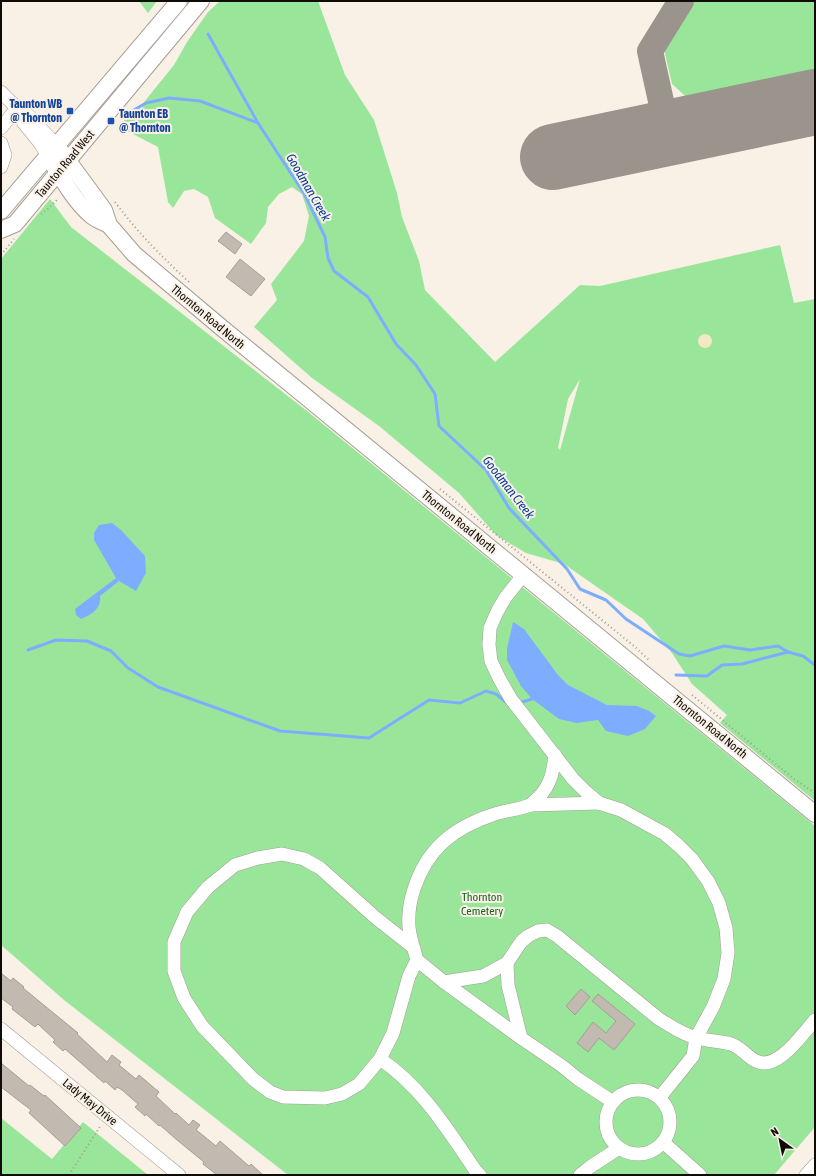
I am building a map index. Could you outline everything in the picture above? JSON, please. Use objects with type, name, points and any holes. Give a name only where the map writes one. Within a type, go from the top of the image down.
[{"type":"main road","name":"Taunton Road West","points":[[1,211],[178,1]]},
{"type":"main road","name":"Taunton Road West","points":[[1,230],[14,224],[201,1]]},
{"type":"main road","name":"Thornton Road North","points":[[52,151],[63,167],[85,209],[94,218],[109,225],[134,254],[184,297],[524,574],[815,814]]},
{"type":"street","name":"Thornton Road North","points":[[1,92],[17,108],[23,122],[40,143],[52,151]]},
{"type":"street","points":[[1,128],[17,108]]},
{"type":"street","points":[[1,144],[5,155],[1,167]]},
{"type":"street","points":[[524,574],[496,612],[490,628],[489,645],[491,661],[498,678],[511,699],[573,779],[599,803]]},
{"type":"street","points":[[531,804],[545,791],[550,783],[555,756]]},
{"type":"street","points":[[613,1102],[578,1079],[444,982],[416,954],[320,868],[304,859],[282,854],[258,858],[235,865],[208,887],[187,912],[174,942],[174,970],[184,998],[202,1026],[253,1079],[270,1092],[283,1097],[325,1098],[342,1094],[359,1084],[380,1059],[393,1033],[416,954],[409,928],[410,901],[418,876],[432,852],[454,832],[472,823],[492,814],[531,804],[599,803],[621,810],[670,838],[692,859],[708,881],[719,902],[726,928],[728,953],[724,979],[713,1007],[696,1038],[693,1056],[660,1097]]},
{"type":"street","points":[[521,1038],[508,985],[507,963],[514,950],[528,936],[538,931],[547,930],[557,936],[659,1019],[673,1028],[696,1038],[731,1044],[739,1048],[756,1062],[766,1064],[775,1061],[786,1052],[815,1020]]},
{"type":"street","points":[[444,982],[483,976],[507,963]]},
{"type":"street","name":"Lady May Drive","points":[[1,1029],[179,1175]]},
{"type":"street","points":[[380,1059],[393,1067],[423,1098],[439,1117],[480,1175]]},
{"type":"street","points":[[630,1091],[646,1091],[660,1097],[668,1109],[670,1117],[668,1133],[663,1142],[652,1151],[641,1154],[633,1154],[619,1148],[609,1137],[607,1131],[606,1120],[608,1109],[613,1102],[623,1094],[630,1091]]},
{"type":"street","points":[[663,1142],[700,1175]]},
{"type":"street","points":[[580,1175],[590,1166],[619,1148]]},
{"type":"street","points":[[806,1175],[815,1165]]},
{"type":"path","points":[[111,197],[135,228],[193,286]]},
{"type":"path","points":[[437,486],[634,646],[651,662]]},
{"type":"path","points":[[688,692],[794,779],[815,793]]},
{"type":"path","points":[[69,1175],[107,1116]]},
{"type":"green space","points":[[139,1],[157,1],[148,13]]},
{"type":"green space","points":[[220,1],[318,1],[345,75],[374,120],[397,193],[402,217],[419,261],[425,290],[495,362],[580,285],[600,286],[780,245],[794,303],[815,299],[815,801],[720,723],[727,715],[692,684],[672,653],[643,619],[564,564],[526,553],[496,535],[459,493],[379,426],[312,378],[254,327],[277,300],[271,284],[304,241],[309,216],[302,194],[292,187],[279,194],[268,207],[266,223],[251,244],[215,218],[208,197],[194,189],[184,191],[173,208],[168,202],[158,147],[119,125],[140,107],[174,65],[187,42],[208,12]],"holes":[[[580,379],[560,450],[558,448],[568,399]]]},
{"type":"green space","points":[[696,1],[815,1],[815,78],[694,104],[672,84],[663,45]]},
{"type":"green space","name":"Thornton Cemetery","points":[[50,199],[71,227],[307,411],[815,826],[815,1127],[774,1175],[288,1175],[64,1000],[1,945],[1,259]]},
{"type":"green space","points":[[1,1118],[52,1159],[83,1122],[148,1175],[1,1175]]},
{"type":"sand","points":[[702,334],[708,334],[712,338],[712,344],[708,348],[702,348],[698,344],[698,338]]},
{"type":"water","points":[[112,523],[121,530],[145,556],[146,573],[136,591],[119,581],[100,596],[98,607],[95,610],[81,619],[76,615],[75,609],[116,578],[94,540],[94,533],[99,525]]},
{"type":"water","points":[[513,622],[524,629],[558,675],[568,685],[607,705],[637,706],[656,716],[645,729],[628,736],[606,731],[598,720],[577,723],[559,719],[532,699],[521,686],[507,660],[507,649]]},
{"type":"building","points":[[226,232],[242,244],[235,254],[218,241]]},
{"type":"building","points":[[240,259],[265,279],[251,296],[226,277]]},
{"type":"building","points":[[1,973],[11,981],[13,978],[24,987],[23,988],[78,1033],[77,1034],[107,1062],[112,1055],[121,1062],[119,1065],[136,1079],[139,1075],[159,1092],[156,1096],[175,1114],[176,1113],[189,1125],[193,1120],[200,1125],[196,1130],[216,1146],[220,1141],[249,1166],[251,1164],[263,1175],[217,1175],[203,1164],[204,1162],[160,1125],[159,1126],[146,1114],[145,1116],[135,1107],[138,1104],[122,1090],[117,1087],[115,1090],[105,1081],[104,1083],[65,1049],[63,1051],[53,1042],[55,1040],[38,1024],[35,1027],[12,1009],[13,1007],[1,998]]},
{"type":"building","points":[[581,989],[590,997],[575,1015],[566,1006]]},
{"type":"building","points":[[598,994],[635,1024],[614,1050],[599,1038],[588,1052],[577,1043],[593,1022],[606,1033],[616,1021],[592,1001]]},
{"type":"building","points":[[1,1063],[29,1086],[30,1085],[44,1096],[45,1095],[81,1128],[65,1146],[29,1113],[31,1110],[1,1087]]},
{"type":"waterway","name":"Goodman Creek","points":[[208,34],[258,123],[305,195],[325,237],[328,258],[334,271],[368,297],[396,344],[416,365],[435,394],[439,426],[486,470],[509,508],[567,569],[580,589],[606,600],[626,619],[679,654],[690,656],[724,646],[750,650],[778,646],[788,652],[803,656],[815,665]]},
{"type":"waterway","points":[[132,111],[146,103],[169,98],[200,101],[258,123]]},
{"type":"waterway","points":[[28,650],[56,640],[87,641],[111,651],[128,668],[158,687],[280,731],[369,738],[429,700],[460,703],[486,691],[496,694],[507,703]]},
{"type":"waterway","points":[[676,675],[707,676],[722,665],[742,664],[788,652]]},
{"type":"waterway","points":[[519,703],[532,699]]},
{"type":"taxiway","points":[[668,133],[650,51],[681,1]]},
{"type":"runway","points":[[553,157],[815,102]]},
{"type":"place","name":"Taunton WB @ Thornton","points":[[70,111]]},
{"type":"place","name":"Taunton EB @ Thornton","points":[[111,121]]}]
